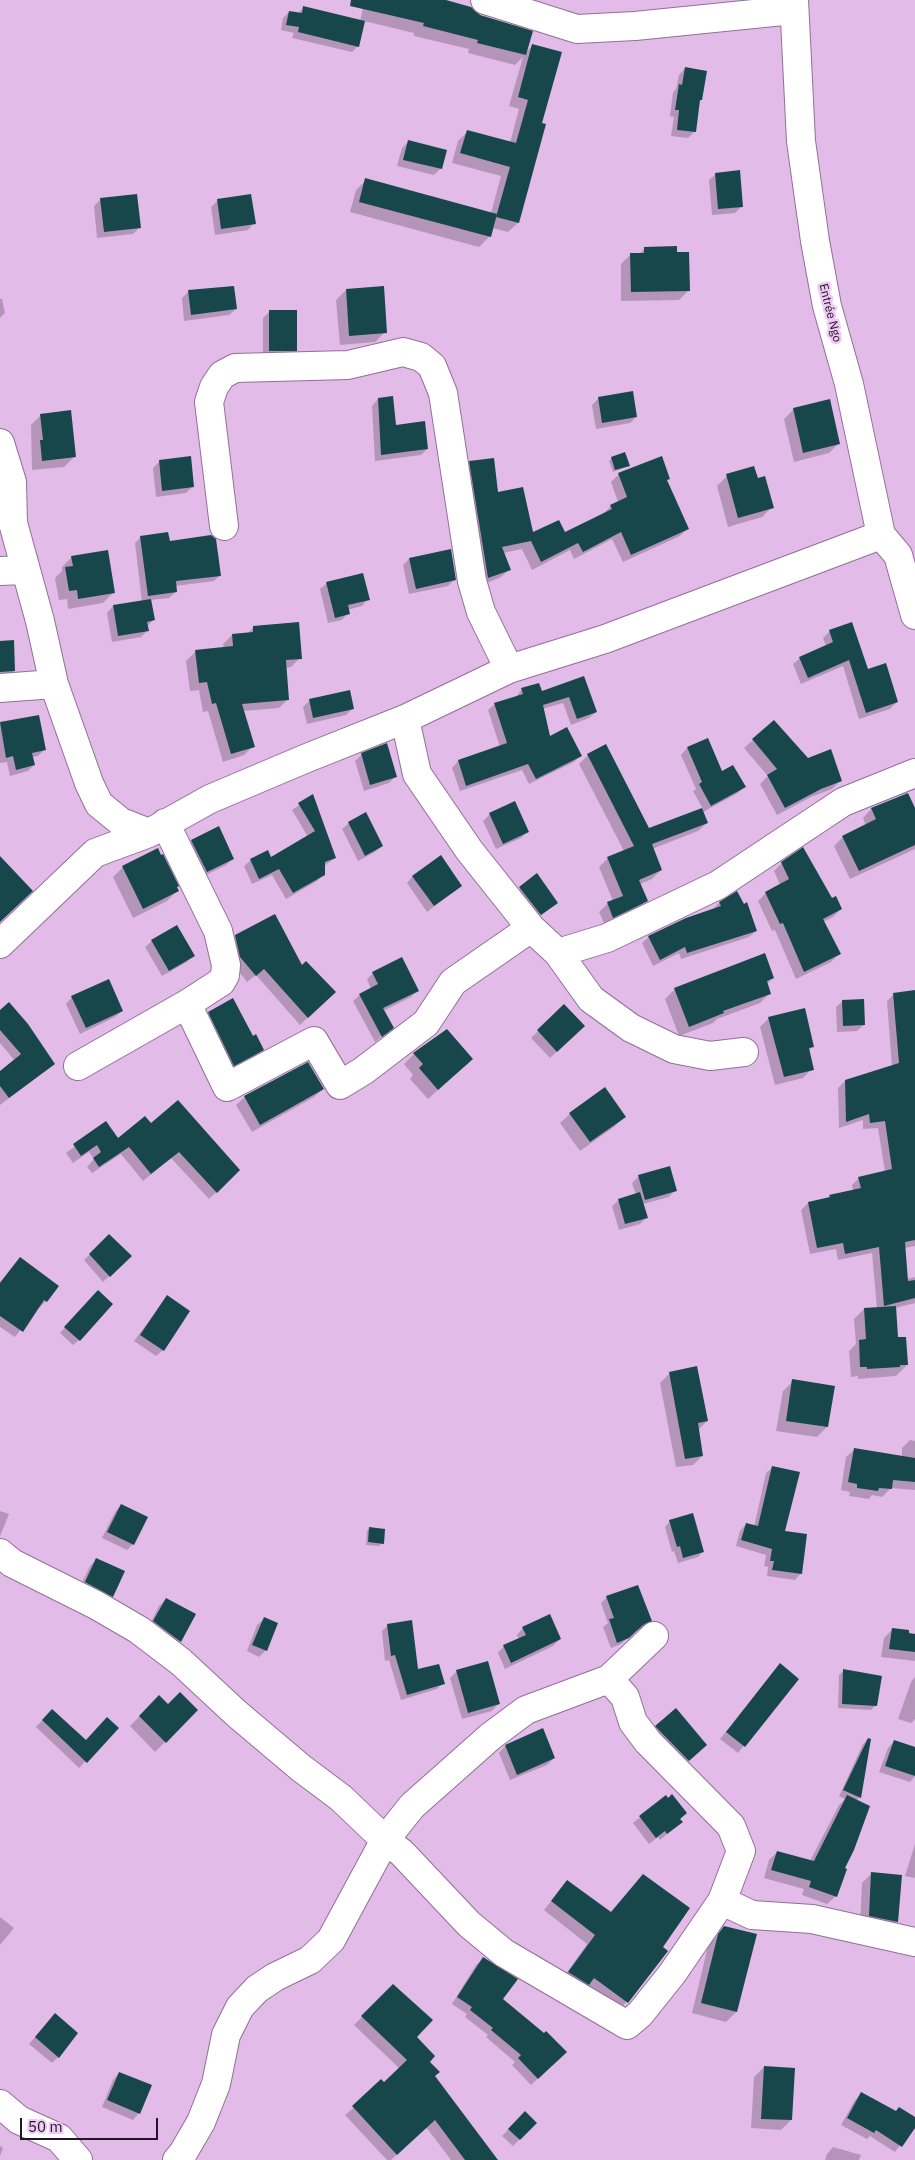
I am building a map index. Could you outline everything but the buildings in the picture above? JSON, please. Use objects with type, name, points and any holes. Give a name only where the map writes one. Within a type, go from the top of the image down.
[{"type":"street","points":[[485,0],[577,29],[635,26],[793,5]]},
{"type":"street","name":"Entrée Ngo","points":[[793,5],[801,141],[815,242],[827,306],[898,547],[915,615]]},
{"type":"street","points":[[224,526],[209,402],[214,387],[222,375],[234,368],[348,365],[403,352],[421,357],[432,366],[443,393],[472,581],[481,612],[509,669]]},
{"type":"street","points":[[0,443],[12,482],[13,570],[89,783],[99,804],[121,822],[157,828],[218,931],[226,965],[225,975],[221,982],[188,1004],[78,1066]]},
{"type":"street","points":[[0,944],[95,853],[157,828],[219,796],[405,719],[509,669],[898,547]]},
{"type":"street","points":[[0,688],[54,684]]},
{"type":"street","points":[[405,719],[417,774],[469,850],[531,928],[558,954],[591,1000],[631,1028],[674,1049],[710,1056],[744,1052]]},
{"type":"street","points":[[558,954],[606,938],[718,885],[843,802],[915,773]]},
{"type":"street","points":[[188,1004],[226,1087],[314,1040],[340,1085],[363,1071],[426,1023],[453,982],[531,928]]},
{"type":"street","points":[[4,1561],[96,1606],[139,1630],[181,1662],[237,1714],[301,1768],[329,1787],[402,1854],[468,1924],[504,1953],[627,2025],[640,2014],[672,1974],[722,1901],[741,1851],[731,1826],[710,1802],[667,1764],[648,1742],[633,1722],[625,1697],[609,1679]]},
{"type":"street","points":[[177,2160],[201,2122],[216,2084],[226,2035],[240,2007],[257,1989],[275,1977],[310,1960],[331,1940],[385,1840],[412,1806],[491,1736],[526,1710],[609,1679],[654,1636]]},
{"type":"street","points":[[722,1901],[752,1915],[812,1919],[915,1942]]},
{"type":"street","points":[[0,2104],[19,2120],[59,2138],[78,2160]]}]
